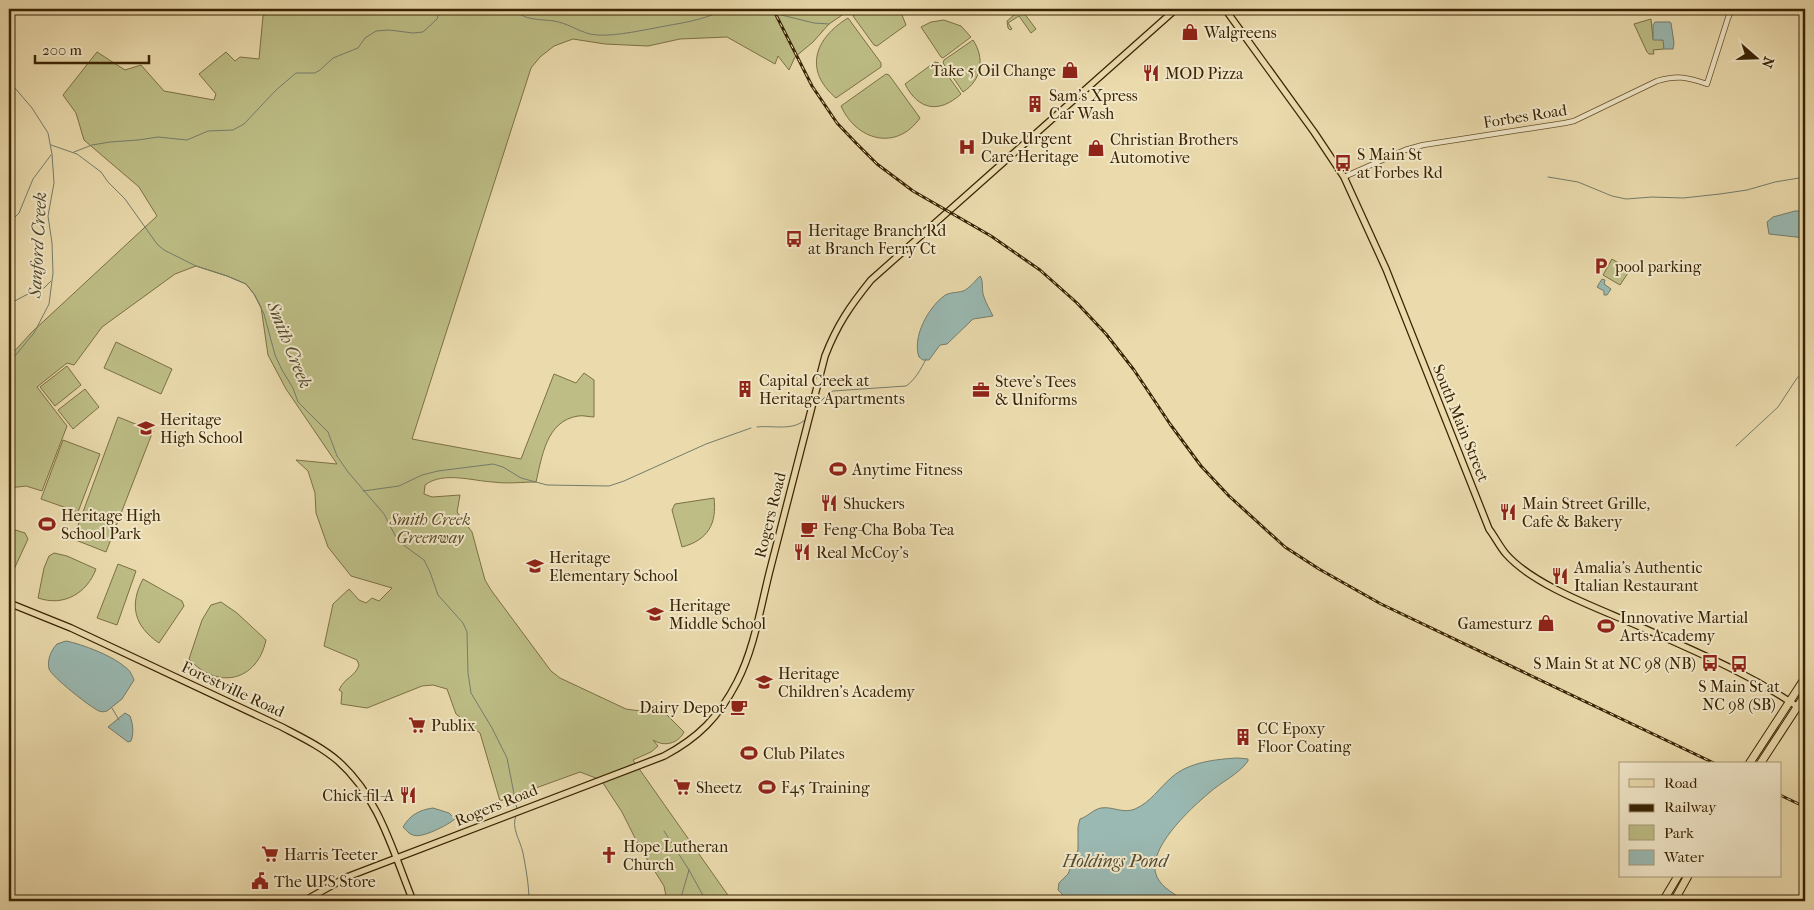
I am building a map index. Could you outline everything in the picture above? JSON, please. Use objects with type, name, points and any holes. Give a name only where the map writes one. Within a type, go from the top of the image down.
[{"type":"highway","points":[[1750,762],[1805,678]]},
{"type":"highway","points":[[1761,762],[1805,695]]},
{"type":"highway","points":[[1663,901],[1677,878]]},
{"type":"highway","points":[[1674,901],[1687,878]]},
{"type":"highway","points":[[1670,889],[1673,890],[1670,901]]},
{"type":"main road","name":"Rogers Road","points":[[304,901],[347,877],[664,756],[696,736],[720,709],[743,669],[825,356],[846,311],[871,280],[1176,9]]},
{"type":"main road","name":"South Main Street","points":[[1225,9],[1303,115],[1344,177],[1386,269],[1489,529],[1507,555],[1522,568],[1551,587],[1734,669],[1790,701],[1805,712]]},
{"type":"main road","name":"Forestville Road","points":[[9,603],[70,628],[282,727],[338,760],[358,782],[377,812],[413,901]]},
{"type":"street","name":"Forbes Road","points":[[1344,177],[1405,150],[1423,145],[1565,124],[1657,81],[1670,77],[1690,78],[1706,84],[1732,9]]},
{"type":"green space","name":"Smith Creek Greenway","points":[[273,9],[806,9],[810,12],[819,9],[851,9],[829,24],[813,42],[795,57],[789,70],[778,56],[775,64],[727,37],[680,39],[648,46],[605,44],[573,39],[554,46],[540,57],[531,68],[412,439],[521,459],[554,374],[576,383],[584,373],[594,380],[594,417],[578,416],[567,419],[552,432],[543,451],[536,482],[504,483],[440,478],[425,485],[424,494],[432,497],[460,495],[457,512],[472,532],[485,580],[551,671],[560,678],[626,709],[640,711],[648,709],[665,713],[684,732],[674,742],[666,744],[653,740],[658,746],[651,752],[633,760],[732,901],[667,901],[664,886],[639,846],[622,812],[601,780],[580,772],[500,801],[480,733],[456,714],[447,689],[433,685],[422,686],[367,708],[341,704],[342,692],[339,690],[359,665],[357,660],[324,646],[333,604],[349,589],[359,600],[366,603],[372,598],[379,601],[392,588],[351,576],[328,547],[316,513],[315,493],[308,471],[296,460],[337,464],[286,389],[268,355],[261,307],[246,284],[196,266],[175,274],[102,327],[74,365],[67,363],[37,387],[67,426],[42,491],[26,486],[9,488],[9,357],[32,332],[157,216],[139,187],[84,140],[76,113],[63,95],[97,52],[125,70],[141,65],[164,91],[214,100],[216,94],[199,74],[226,52],[235,61],[240,57],[259,59],[263,16]]},
{"type":"green space","points":[[861,9],[896,9],[902,15],[906,25],[877,46],[874,45],[853,16]]},
{"type":"green space","points":[[1021,9],[1036,29],[1031,33],[1019,16],[1008,23],[1012,29],[1008,28],[1007,21]]},
{"type":"green space","points":[[848,18],[881,63],[881,67],[836,98],[819,76],[817,55],[828,35]]},
{"type":"green space","points":[[1651,19],[1653,39],[1664,40],[1664,49],[1653,50],[1654,54],[1647,52],[1634,24]]},
{"type":"green space","points":[[944,20],[961,26],[971,37],[943,58],[921,27],[931,22]]},
{"type":"green space","points":[[973,40],[979,54],[980,68],[974,81],[963,92],[943,63],[944,60]]},
{"type":"green space","points":[[935,62],[939,63],[961,94],[945,105],[930,106],[916,99],[905,84]]},
{"type":"green space","points":[[886,74],[889,75],[920,118],[910,129],[900,135],[888,138],[866,134],[856,127],[841,106]]},
{"type":"green space","points":[[1612,259],[1630,270],[1620,285],[1603,275]]},
{"type":"green space","points":[[116,342],[172,369],[161,394],[104,368]]},
{"type":"green space","points":[[67,366],[81,385],[55,406],[40,387]]},
{"type":"green space","points":[[85,389],[99,407],[73,429],[58,410]]},
{"type":"green space","points":[[118,417],[153,431],[106,552],[73,539]]},
{"type":"green space","points":[[63,440],[100,454],[78,512],[41,499]]},
{"type":"green space","points":[[714,498],[714,516],[709,530],[698,540],[682,547],[672,510],[675,504]]},
{"type":"green space","points":[[9,528],[25,533],[28,539],[9,580]]},
{"type":"green space","points":[[54,553],[67,556],[96,569],[92,578],[81,591],[73,596],[57,601],[38,598],[44,568],[49,556]]},
{"type":"green space","points":[[118,564],[136,571],[117,625],[97,618]]},
{"type":"green space","points":[[143,579],[182,601],[184,606],[159,643],[144,629],[136,614],[136,598]]},
{"type":"green space","points":[[221,602],[237,613],[266,640],[261,654],[254,665],[245,673],[235,677],[223,678],[212,675],[200,669],[189,659],[202,620],[211,605]]},
{"type":"water","points":[[1655,22],[1671,23],[1673,49],[1664,49],[1663,40],[1653,40],[1653,25]]},
{"type":"water","points":[[1795,211],[1805,211],[1805,238],[1769,234],[1767,222],[1773,217]]},
{"type":"water","points":[[980,276],[984,297],[993,316],[973,319],[947,344],[940,345],[929,360],[923,360],[919,357],[917,349],[920,332],[927,315],[944,296],[966,290]]},
{"type":"water","points":[[1602,279],[1605,280],[1604,284],[1611,289],[1607,295],[1604,295],[1604,291],[1597,287]]},
{"type":"water","points":[[66,641],[105,655],[120,663],[131,673],[134,680],[122,699],[107,711],[99,711],[88,704],[64,685],[49,669],[49,659],[53,649],[57,644]]},
{"type":"water","points":[[125,713],[130,716],[133,732],[131,741],[128,742],[108,727]]},
{"type":"water","name":"Holdings Pond","points":[[1248,759],[1248,761],[1181,819],[1163,843],[1157,855],[1155,867],[1159,881],[1186,901],[1069,901],[1058,890],[1059,883],[1068,874],[1078,850],[1080,819],[1101,808],[1126,811],[1135,809],[1150,799],[1172,777],[1187,768],[1212,760]]},
{"type":"water","points":[[433,808],[449,813],[455,819],[441,828],[417,836],[408,832],[403,827],[415,814]]},
{"type":"waterway","points":[[74,152],[92,145],[110,142],[158,137],[187,140],[208,131],[233,130],[244,124],[276,90],[296,73],[315,73],[333,58],[358,48],[365,38],[376,31],[423,32],[437,19],[440,9]]},
{"type":"waterway","points":[[515,9],[527,18],[559,22],[597,35],[614,35],[691,21],[726,9]]},
{"type":"waterway","points":[[757,9],[814,23],[829,24]]},
{"type":"waterway","name":"Sanford Creek","points":[[9,81],[32,108],[48,133],[54,183],[48,216],[52,243],[53,273],[49,304],[34,333],[9,363]]},
{"type":"waterway","name":"Smith Creek","points":[[51,145],[77,154],[101,172],[125,199],[157,244],[164,250],[196,266],[246,284],[254,294],[264,314],[275,355],[293,388],[298,402],[328,432],[337,456],[348,472],[384,514],[398,541],[424,560],[438,595],[463,623],[467,632],[468,673],[471,693],[507,758],[517,809]]},
{"type":"waterway","points":[[9,218],[15,217],[19,213],[33,179],[51,155]]},
{"type":"waterway","points":[[1548,177],[1578,182],[1612,196],[1626,199],[1652,197],[1683,198],[1720,194],[1805,177]]},
{"type":"waterway","points":[[9,304],[44,288],[51,281]]},
{"type":"waterway","points":[[815,407],[833,391],[906,386],[915,377],[926,359]]},
{"type":"waterway","points":[[1736,446],[1778,407],[1797,378],[1805,371]]},
{"type":"waterway","points":[[757,427],[796,425],[807,418]]},
{"type":"waterway","points":[[363,491],[399,486],[422,475],[438,471],[493,464],[503,467],[521,478],[547,485],[609,486],[706,444],[751,428]]},
{"type":"waterway","points":[[112,708],[119,720]]},
{"type":"waterway","points":[[516,815],[515,829],[523,853],[529,901]]},
{"type":"waterway","name":"Smith Creek","points":[[664,831],[706,901]]},
{"type":"waterway","points":[[680,901],[689,870]]},
{"type":"railway","points":[[773,9],[812,86],[837,123],[856,143],[877,164],[913,191],[991,236],[1040,270],[1077,303],[1106,334],[1134,370],[1201,466],[1229,496],[1285,547],[1319,569],[1381,604],[1712,762]]},
{"type":"railway","points":[[1782,796],[1805,807]]},
{"type":"place","name":"Walgreens","points":[[1190,32]]},
{"type":"place","name":"Take 5 Oil Change","points":[[1070,70]]},
{"type":"place","name":"MOD Pizza","points":[[1151,73]]},
{"type":"place","name":"Sam's Xpress Car Wash","points":[[1035,104]]},
{"type":"place","name":"Duke Urgent Care Heritage","points":[[967,147]]},
{"type":"place","name":"Christian Brothers Automotive","points":[[1096,148]]},
{"type":"place","name":"S Main St at Forbes Rd","points":[[1343,163]]},
{"type":"place","name":"Heritage Branch Rd at Branch Ferry Ct","points":[[794,239]]},
{"type":"place","name":"pool parking","points":[[1601,266]]},
{"type":"place","name":"Capital Creek at Heritage Apartments","points":[[745,389]]},
{"type":"place","name":"Steve’s Tees & Uniforms","points":[[981,390]]},
{"type":"place","name":"Heritage High School","points":[[146,428]]},
{"type":"place","name":"Anytime Fitness","points":[[838,469]]},
{"type":"place","name":"Shuckers","points":[[829,503]]},
{"type":"place","name":"Main Street Grille, Cafe & Bakery","points":[[1508,512]]},
{"type":"place","name":"Heritage High School Park","points":[[47,524]]},
{"type":"place","name":"Feng-Cha Boba Tea","points":[[809,529]]},
{"type":"place","name":"Real McCoy's","points":[[802,552]]},
{"type":"place","name":"Heritage Elementary School","points":[[535,566]]},
{"type":"place","name":"Amalia's Authentic Italian Restaurant","points":[[1560,576]]},
{"type":"place","name":"Heritage Middle School","points":[[655,614]]},
{"type":"place","name":"Gamesturz","points":[[1546,623]]},
{"type":"place","name":"Innovative Martial Arts Academy","points":[[1606,626]]},
{"type":"place","name":"S Main St at NC 98 (NB)","points":[[1710,663]]},
{"type":"place","name":"S Main St at NC 98 (SB)","points":[[1739,664]]},
{"type":"place","name":"Heritage Children's Academy","points":[[764,682]]},
{"type":"place","name":"Dairy Depot","points":[[739,707]]},
{"type":"place","name":"Publix","points":[[417,725]]},
{"type":"place","name":"CC Epoxy Floor Coating","points":[[1243,737]]},
{"type":"place","name":"Club Pilates","points":[[749,753]]},
{"type":"place","name":"Sheetz","points":[[682,787]]},
{"type":"place","name":"F45 Training","points":[[767,787]]},
{"type":"place","name":"Chick-fil-A","points":[[408,795]]},
{"type":"place","name":"Harris Teeter","points":[[270,854]]},
{"type":"place","name":"Hope Lutheran Church","points":[[609,855]]},
{"type":"place","name":"The UPS Store","points":[[260,881]]}]
